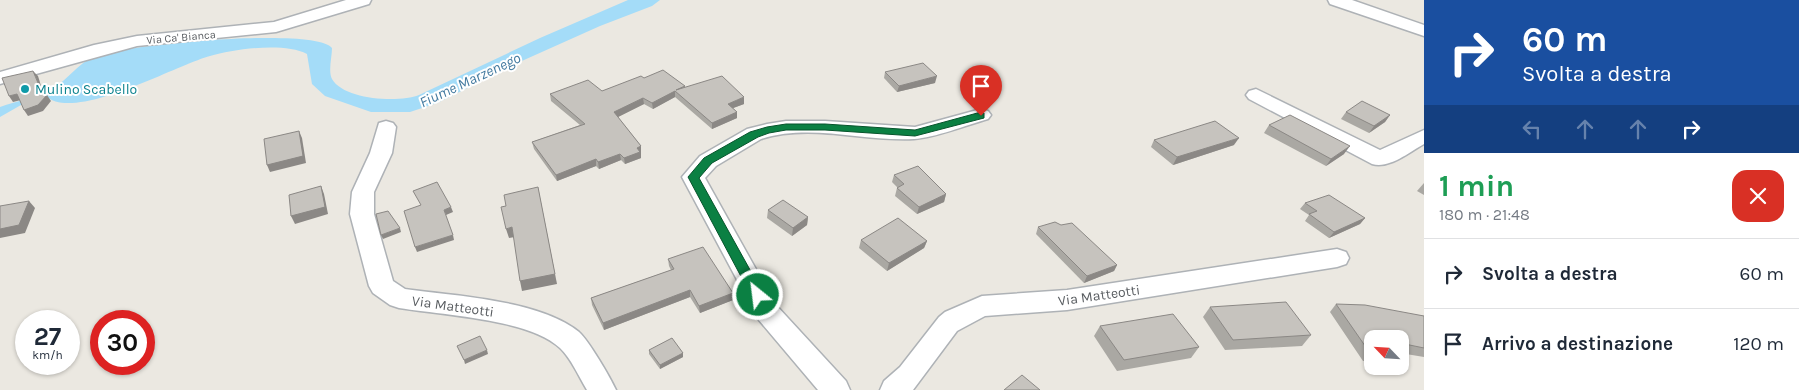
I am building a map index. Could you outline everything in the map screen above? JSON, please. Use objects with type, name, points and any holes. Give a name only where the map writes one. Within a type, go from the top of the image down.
[{"type":"street","name":"Via Ca' Bianca","points":[[0,78],[100,49],[137,41],[276,27],[363,0]]},
{"type":"street","points":[[1336,0],[1424,31]]},
{"type":"street","points":[[1256,95],[1380,158],[1424,136]]},
{"type":"street","points":[[836,390],[767,312],[693,177],[708,161],[754,134],[767,130],[786,127],[825,127],[915,133],[981,116]]},
{"type":"street","name":"Via Matteotti","points":[[386,127],[382,152],[363,192],[362,214],[382,286],[399,298],[518,316],[554,329],[571,340],[602,390]]},
{"type":"street","name":"Via Matteotti","points":[[894,390],[910,375],[954,318],[982,306],[1066,300],[1337,258]]},
{"type":"water","name":"Fiume Marzenego","points":[[628,0],[660,0],[652,6],[600,26],[524,60],[437,103],[410,112],[371,112],[325,96],[312,84],[307,54],[286,48],[259,48],[232,51],[194,61],[126,90],[101,98],[79,102],[60,102],[46,96],[21,105],[0,117],[0,107],[54,88],[93,57],[139,47],[256,38],[292,38],[318,42],[332,48],[331,76],[338,86],[372,98],[399,99],[410,97],[419,95],[540,38]]},
{"type":"building","points":[[923,63],[937,76],[899,86],[885,72]]},
{"type":"building","points":[[663,70],[685,86],[676,90],[722,76],[744,97],[728,104],[737,112],[712,123],[675,91],[652,103],[643,98],[614,112],[641,146],[637,148],[640,152],[624,158],[620,154],[598,162],[596,159],[556,175],[532,142],[585,124],[550,94],[588,80],[602,91]]},
{"type":"building","points":[[33,71],[38,83],[47,95],[38,105],[24,110],[17,94],[9,96],[2,78]]},
{"type":"building","points":[[1362,101],[1390,115],[1374,126],[1346,112]]},
{"type":"building","points":[[1290,115],[1350,146],[1331,159],[1269,125]]},
{"type":"building","points":[[1215,121],[1239,138],[1177,157],[1154,140]]},
{"type":"building","points":[[299,131],[303,156],[267,165],[264,139]]},
{"type":"building","points":[[918,166],[946,194],[919,207],[897,188],[904,184],[894,175]]},
{"type":"building","points":[[437,182],[451,207],[444,210],[453,235],[415,247],[404,211],[421,205],[413,191]]},
{"type":"building","points":[[321,186],[325,207],[291,216],[289,195]]},
{"type":"building","points":[[538,187],[555,274],[520,281],[512,227],[506,229],[501,207],[506,206],[504,195]]},
{"type":"building","points":[[1329,195],[1365,218],[1334,232],[1309,214],[1317,211],[1305,203]]},
{"type":"building","points":[[783,200],[808,217],[793,228],[768,210]]},
{"type":"building","points":[[29,201],[19,225],[0,229],[0,206]]},
{"type":"building","points":[[388,211],[400,228],[381,235],[376,214]]},
{"type":"building","points":[[898,218],[927,241],[889,263],[861,240]]},
{"type":"building","points":[[1055,222],[1061,225],[1072,223],[1117,265],[1087,276],[1038,227]]},
{"type":"building","points":[[703,247],[733,293],[699,306],[690,290],[603,323],[591,298],[674,269],[668,259]]},
{"type":"building","points":[[1286,302],[1311,335],[1233,340],[1210,307]]},
{"type":"building","points":[[1336,304],[1365,305],[1424,316],[1424,348],[1409,345],[1409,330],[1364,330],[1364,344]]},
{"type":"building","points":[[1173,314],[1199,347],[1124,360],[1100,326]]},
{"type":"building","points":[[480,336],[487,350],[464,360],[457,346]]},
{"type":"building","points":[[672,338],[683,353],[660,365],[649,350]]},
{"type":"building","points":[[1022,375],[1040,390],[1004,390]]},
{"type":"place","name":"Mulino Scabello","points":[[25,89]]},
{"type":"route","points":[[758,295],[693,177],[708,161],[754,134],[767,130],[786,127],[825,127],[915,133],[981,116]]}]
